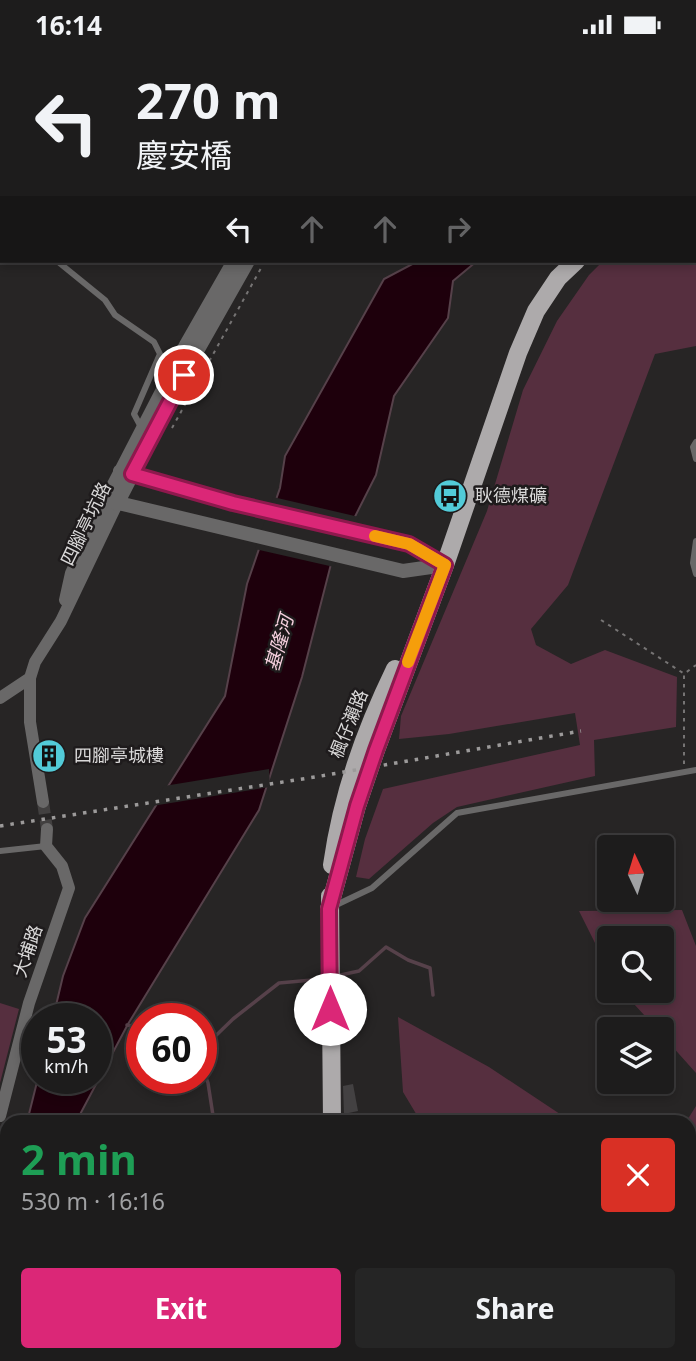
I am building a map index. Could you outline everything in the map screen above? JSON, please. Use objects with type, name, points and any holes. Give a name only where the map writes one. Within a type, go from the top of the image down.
[{"type":"main road","name":"楓仔瀨路","points":[[332,1115],[329,909],[357,806],[445,565],[518,353],[536,311],[558,278],[574,263]]},
{"type":"street","name":"四腳亭坑路","points":[[126,473],[142,429],[233,263]]},
{"type":"street","name":"四腳亭坑路","points":[[30,678],[35,662],[61,621],[126,473],[247,263]]},
{"type":"street","points":[[126,473],[233,503],[409,544],[445,565]]},
{"type":"street","points":[[111,502],[403,571],[445,565]]},
{"type":"street","points":[[0,698],[30,678]]},
{"type":"street","points":[[30,678],[30,722],[43,801]]},
{"type":"street","points":[[46,846],[47,829]]},
{"type":"street","name":"大埔路","points":[[0,1115],[29,1003],[69,888],[62,866],[46,846]]},
{"type":"lane","points":[[59,263],[105,300],[115,315],[154,342],[160,354],[134,414],[142,429]]},
{"type":"lane","points":[[696,442],[693,447],[696,459]]},
{"type":"lane","points":[[696,541],[693,563],[696,574]]},
{"type":"lane","points":[[329,909],[372,888],[457,813],[696,770]]},
{"type":"lane","points":[[0,851],[46,846]]},
{"type":"path","points":[[171,429],[264,263]]},
{"type":"path","points":[[601,620],[684,674]]},
{"type":"path","points":[[684,674],[696,665]]},
{"type":"path","points":[[684,674],[684,772]]},
{"type":"shaded area","points":[[601,263],[696,263],[696,346],[655,354],[568,585],[531,629],[536,645],[571,664],[605,650],[677,677],[676,727],[594,740],[595,776],[457,807],[433,823],[369,879],[356,877],[365,839],[383,789],[580,745],[575,713],[449,734],[399,739],[401,716],[487,511],[523,390],[557,321],[589,275]]},
{"type":"shaded area","points":[[682,910],[696,946],[696,1073],[674,1048],[674,1017],[646,1017],[633,1003],[674,1003],[674,926],[597,926],[597,947],[579,911]]},
{"type":"shaded area","points":[[0,1003],[19,1009],[0,1083]]},
{"type":"shaded area","points":[[398,1017],[489,1067],[561,1115],[417,1115],[403,1092]]},
{"type":"water","name":"基隆河","points":[[414,263],[475,263],[453,281],[448,318],[394,396],[376,475],[331,564],[302,677],[259,810],[141,1003],[126,1003],[126,1028],[112,1054],[112,1003],[57,1003],[63,976],[85,918],[225,696],[247,584],[280,488],[285,456],[384,279]]},
{"type":"water","points":[[34,1094],[91,1094],[80,1115],[29,1115]]},
{"type":"pier","points":[[273,497],[359,517],[334,567],[255,549]]},
{"type":"pier","points":[[269,769],[270,787],[152,806],[164,786]]},
{"type":"building","points":[[353,1084],[358,1111],[344,1114],[343,1086]]},
{"type":"waterway","points":[[336,976],[359,971],[386,947],[408,960],[430,968],[433,995]]},
{"type":"waterway","points":[[217,1034],[279,983],[323,979]]},
{"type":"waterway","points":[[210,1094],[213,1115]]},
{"type":"tunnel","points":[[43,802],[47,829]]},
{"type":"railway","points":[[0,826],[315,777],[581,731]]},
{"type":"slow traffic","points":[[375,536],[409,544],[445,565],[408,662]]},
{"type":"place","name":"耿德煤礦","points":[[450,496]]},
{"type":"place","name":"四腳亭城樓","points":[[49,756]]},
{"type":"route","points":[[184,375],[156,433],[132,474],[233,503],[409,544],[445,565],[357,806],[329,909],[330,1009]]}]
